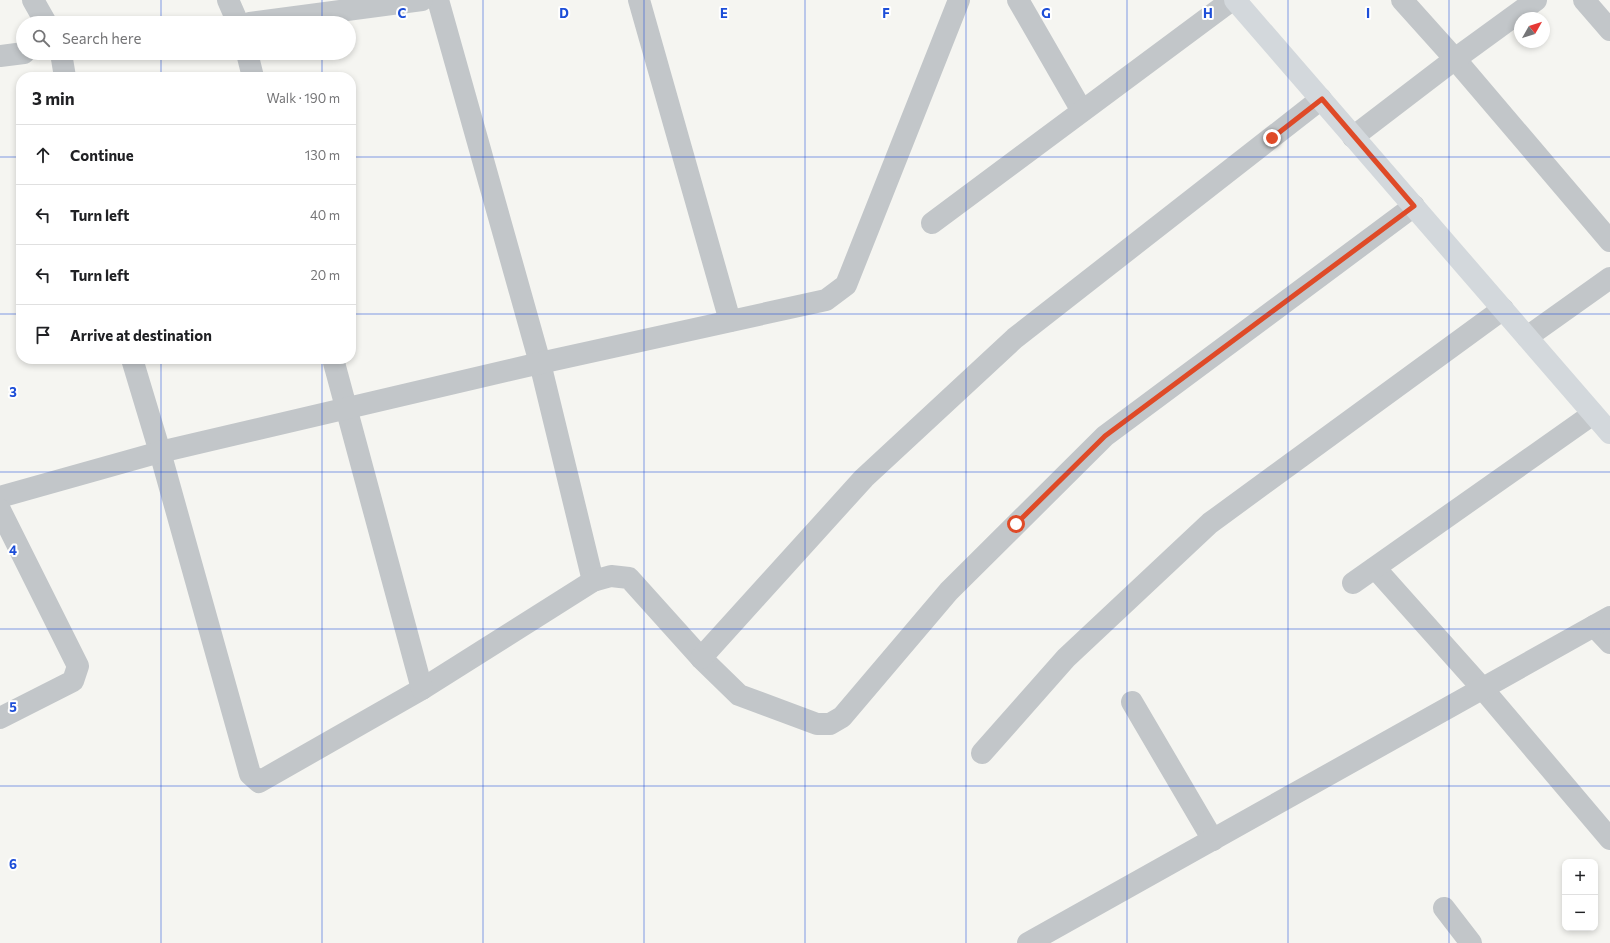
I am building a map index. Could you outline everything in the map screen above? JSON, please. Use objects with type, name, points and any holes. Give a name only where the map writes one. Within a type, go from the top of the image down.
[{"type":"main road","points":[[1235,0],[1610,433]]},
{"type":"street","points":[[33,0],[42,16]]},
{"type":"street","points":[[228,0],[235,16]]},
{"type":"street","points":[[302,16],[422,0]]},
{"type":"street","points":[[438,0],[540,363],[593,581]]},
{"type":"street","points":[[639,0],[730,321]]},
{"type":"street","points":[[0,498],[160,452],[540,363],[826,300],[846,285],[959,0]]},
{"type":"street","points":[[1018,0],[1082,111]]},
{"type":"street","points":[[932,223],[1232,0]]},
{"type":"street","points":[[1402,0],[1455,59],[1610,241]]},
{"type":"street","points":[[1354,137],[1455,59],[1536,0]]},
{"type":"street","points":[[1584,0],[1610,30]]},
{"type":"street","points":[[0,56],[16,54]]},
{"type":"street","points":[[63,60],[65,72]]},
{"type":"street","points":[[249,60],[252,72]]},
{"type":"street","points":[[701,658],[864,478],[1015,338],[1322,99]]},
{"type":"street","points":[[134,364],[160,452],[250,774],[259,782],[422,689],[593,581],[611,576],[629,578],[701,658],[739,695],[817,724],[830,724],[842,716],[949,591],[1105,436],[1414,206]]},
{"type":"street","points":[[1527,337],[1610,278]]},
{"type":"street","points":[[982,753],[1066,658],[1210,523],[1503,309]]},
{"type":"street","points":[[334,364],[422,689]]},
{"type":"street","points":[[1353,583],[1594,414]]},
{"type":"street","points":[[0,510],[78,666],[73,682],[0,718]]},
{"type":"street","points":[[1375,568],[1483,689],[1610,839]]},
{"type":"street","points":[[1029,943],[1602,622],[1610,643]]},
{"type":"street","points":[[1132,702],[1213,840]]},
{"type":"street","points":[[1444,908],[1471,943]]},
{"type":"route","points":[[1016,524],[1105,436],[1414,206],[1322,99],[1272,138]]}]
